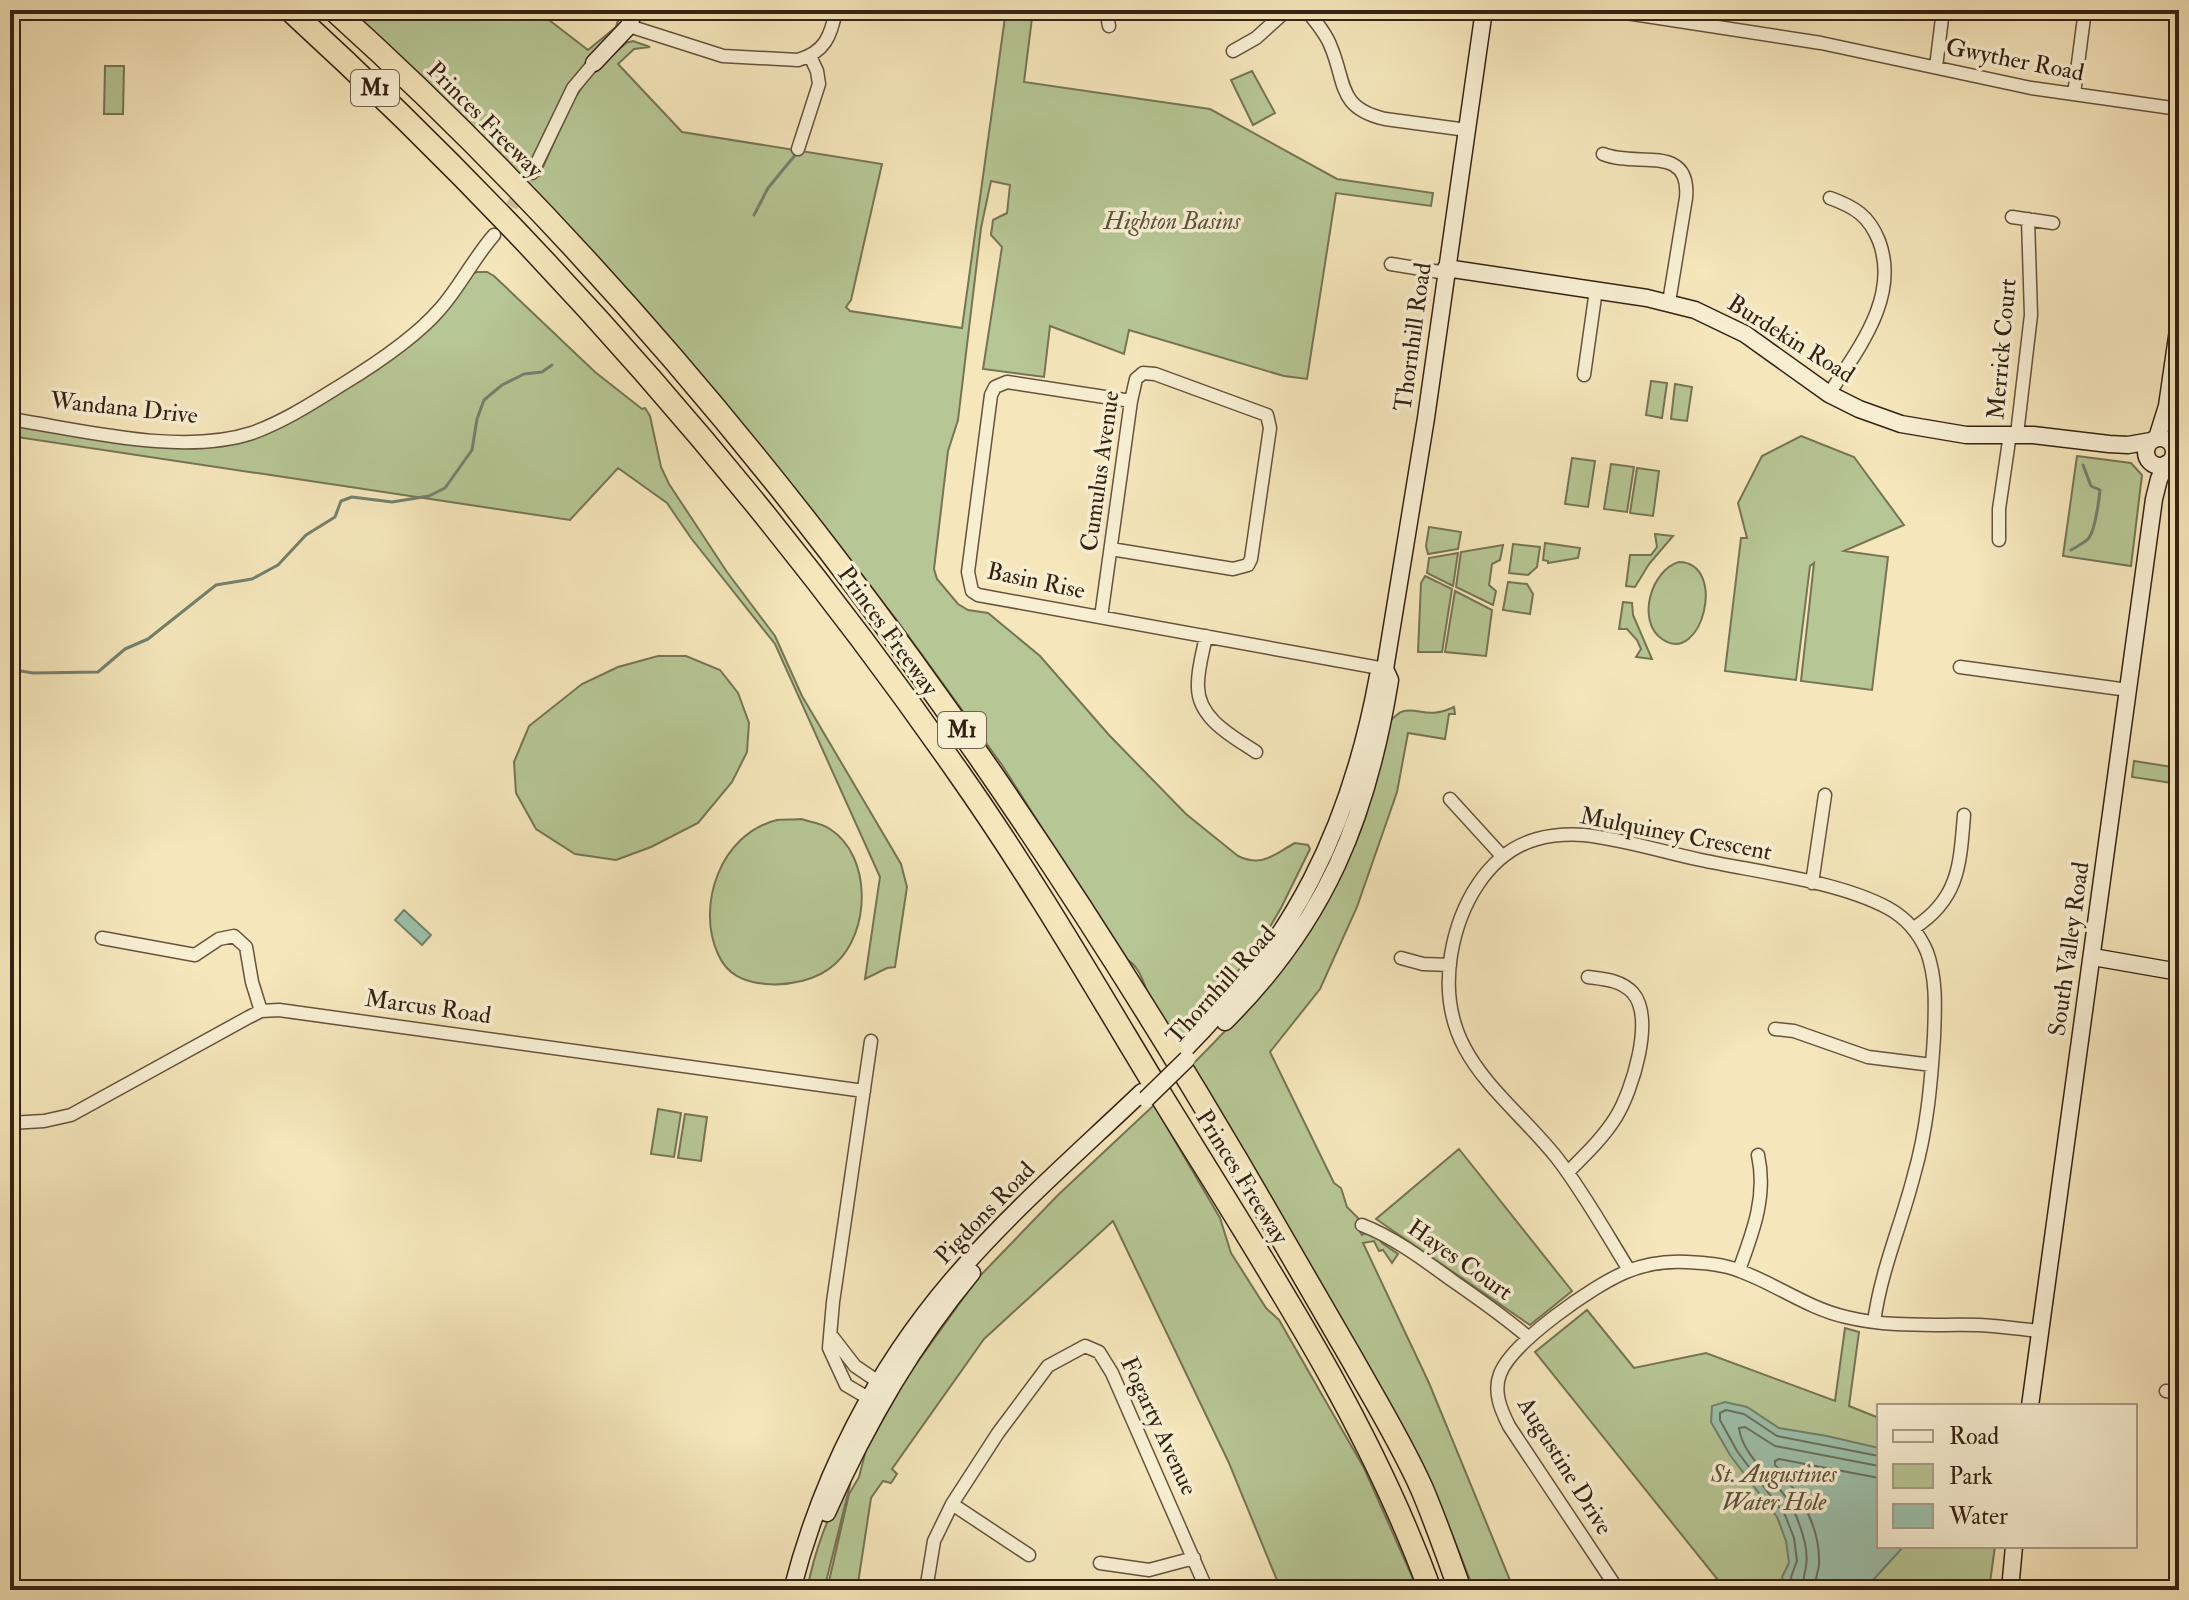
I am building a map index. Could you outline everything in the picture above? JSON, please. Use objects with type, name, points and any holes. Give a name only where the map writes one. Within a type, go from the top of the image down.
[{"type":"highway","name":"Princes Freeway","points":[[290,10],[458,169],[633,359],[820,581],[907,699],[1032,883],[1246,1231],[1369,1446],[1430,1590]]},
{"type":"highway","name":"Princes Freeway","points":[[334,10],[488,158],[628,306],[719,410],[801,512],[926,679],[1058,871],[1278,1230],[1391,1428],[1422,1489],[1460,1590]]},
{"type":"street","points":[[532,173],[573,88],[631,18],[723,56],[789,60],[810,56],[824,46],[831,36],[836,10]]},
{"type":"street","points":[[1106,10],[1109,26]]},
{"type":"street","points":[[1233,51],[1256,38],[1287,10]]},
{"type":"street","points":[[1306,10],[1329,42],[1341,86],[1357,106],[1374,117],[1467,130]]},
{"type":"street","name":"Thornhill Road","points":[[1144,1095],[1185,1055],[1266,956],[1312,881],[1332,840],[1358,769],[1378,676],[1385,669],[1426,418],[1484,10]]},
{"type":"street","name":"Gwyther Road","points":[[1607,10],[1821,43],[1988,79],[2179,109]]},
{"type":"street","points":[[1936,67],[1943,10]]},
{"type":"street","points":[[2074,94],[2085,10]]},
{"type":"street","points":[[798,149],[819,84],[810,56]]},
{"type":"street","points":[[1603,154],[1618,159],[1675,164],[1683,170],[1686,198],[1669,302]]},
{"type":"street","points":[[1829,394],[1870,328],[1883,294],[1885,269],[1880,244],[1865,216],[1857,209],[1830,198]]},
{"type":"street","points":[[2012,217],[2053,223]]},
{"type":"street","name":"Merrick Court","points":[[1999,540],[2000,498],[2031,315],[2028,219]]},
{"type":"street","name":"Wandana Drive","points":[[10,419],[151,440],[194,441],[251,433],[291,416],[386,355],[440,309],[473,259],[494,235]]},
{"type":"street","points":[[1391,264],[1446,270]]},
{"type":"street","name":"Burdekin Road","points":[[1446,270],[1669,302],[1721,321],[1745,334],[1829,394],[1879,417],[1932,431],[1966,435],[2013,434],[2128,445],[2165,452]]},
{"type":"street","points":[[1584,375],[1596,290]]},
{"type":"street","name":"South Valley Road","points":[[2030,1404],[2154,499],[2165,452],[2167,406],[2179,326]]},
{"type":"street","name":"Cumulus Avenue","points":[[1101,617],[1131,401],[1136,379],[1143,373],[1155,374],[1267,415],[1270,428],[1248,565],[1240,569],[1111,549]]},
{"type":"street","name":"Basin Rise","points":[[1131,401],[1007,382],[995,387],[991,395],[968,572],[969,586],[978,595],[1385,669]]},
{"type":"street","points":[[1206,636],[1197,688],[1204,709],[1215,723],[1256,752]]},
{"type":"street","points":[[1960,667],[2128,690]]},
{"type":"street","points":[[1812,883],[1825,795]]},
{"type":"street","points":[[1450,799],[1502,856]]},
{"type":"street","points":[[1914,928],[1931,917],[1945,902],[1954,882],[1964,815]]},
{"type":"street","name":"Mulquiney Crescent","points":[[1629,1270],[1568,1172],[1494,1091],[1465,1051],[1451,1001],[1450,965],[1455,937],[1467,903],[1488,870],[1502,856],[1538,838],[1582,835],[1812,883],[1874,901],[1914,928],[1933,969],[1932,1065],[1922,1145],[1882,1272],[1874,1322]]},
{"type":"street","points":[[10,1123],[56,1119],[89,1107],[261,1011],[246,947],[234,936],[219,939],[195,955],[102,938]]},
{"type":"street","points":[[2093,957],[2179,972]]},
{"type":"street","points":[[1401,958],[1423,964],[1450,965]]},
{"type":"street","points":[[1568,1172],[1595,1145],[1617,1116],[1631,1085],[1640,1047],[1640,1017],[1635,995],[1624,985],[1609,979],[1588,977]]},
{"type":"street","name":"Marcus Road","points":[[261,1011],[321,1014],[864,1091]]},
{"type":"street","points":[[1775,1029],[1794,1031],[1868,1057],[1932,1065]]},
{"type":"street","points":[[871,1041],[832,1308],[829,1351],[843,1381],[852,1390],[880,1394]]},
{"type":"street","name":"Pigdons Road","points":[[802,1590],[829,1509],[880,1394],[921,1319],[961,1269],[1011,1217],[1144,1095]]},
{"type":"street","points":[[1739,1270],[1761,1196],[1762,1172],[1758,1155]]},
{"type":"street","name":"Hayes Court","points":[[1362,1225],[1385,1234],[1434,1267],[1511,1321],[1529,1338]]},
{"type":"street","name":"Augustine Drive","points":[[1618,1590],[1502,1413],[1498,1402],[1499,1376],[1512,1355],[1529,1338],[1612,1278],[1629,1270],[1660,1263],[1709,1263],[1739,1270],[1825,1311],[1874,1322],[1916,1327],[1980,1325],[2040,1331]]},
{"type":"street","points":[[831,1335],[880,1394]]},
{"type":"street","name":"Fogarty Avenue","points":[[926,1590],[934,1541],[952,1504],[998,1433],[1048,1366],[1085,1346],[1099,1352],[1112,1373],[1207,1590]]},
{"type":"street","name":"Pigdons Road","points":[[792,1590],[826,1487],[846,1442],[880,1394]]},
{"type":"street","points":[[952,1504],[1029,1555]]},
{"type":"street","points":[[2010,1590],[2014,1548]]},
{"type":"street","points":[[1100,1563],[1149,1570],[1194,1558]]},
{"type":"green space","name":"Highton Basins","points":[[350,10],[536,10],[588,50],[616,27],[621,10],[628,10],[621,29],[568,85],[528,170],[539,176],[570,106],[589,76],[626,43],[633,41],[650,47],[634,49],[618,64],[682,132],[882,164],[851,300],[846,307],[850,311],[962,328],[1006,10],[1033,10],[1024,82],[1210,109],[1337,179],[1433,193],[1431,206],[1336,193],[1307,379],[1284,376],[1129,330],[1124,354],[1050,326],[1044,377],[983,369],[1002,247],[991,235],[993,220],[1007,213],[1010,185],[991,181],[981,228],[958,420],[948,451],[934,569],[937,579],[958,604],[968,610],[988,613],[1040,656],[1109,735],[1186,814],[1238,856],[1261,860],[1295,843],[1308,845],[1310,849],[1261,942],[1195,1025],[1175,1044],[1138,970],[1124,958],[1002,765],[896,619],[742,424],[478,133]]},
{"type":"green space","points":[[105,66],[124,66],[123,114],[104,114]]},
{"type":"green space","points":[[1252,71],[1275,113],[1253,125],[1231,80]]},
{"type":"green space","points":[[477,272],[494,276],[595,372],[642,409],[645,408],[650,416],[661,467],[669,484],[727,572],[775,636],[802,696],[901,864],[907,887],[895,967],[865,979],[880,877],[775,644],[667,503],[618,468],[570,520],[10,436],[10,424],[85,438],[158,443],[239,438],[387,357],[471,274]]},
{"type":"green space","points":[[1651,381],[1667,383],[1662,418],[1646,415]]},
{"type":"green space","points":[[1675,384],[1692,387],[1687,421],[1671,419]]},
{"type":"green space","points":[[1801,436],[1854,457],[1904,525],[1844,551],[1888,557],[1872,690],[1801,681],[1814,563],[1810,566],[1796,680],[1725,671],[1741,538],[1747,538],[1738,503],[1762,456]]},
{"type":"green space","points":[[2077,456],[2131,463],[2142,475],[2131,566],[2063,556]]},
{"type":"green space","points":[[1572,458],[1595,461],[1588,507],[1565,504]]},
{"type":"green space","points":[[1611,464],[1634,467],[1627,512],[1604,509]]},
{"type":"green space","points":[[1637,468],[1659,471],[1653,516],[1630,513]]},
{"type":"green space","points":[[1429,527],[1461,532],[1458,549],[1428,554]]},
{"type":"green space","points":[[1655,534],[1673,536],[1649,564],[1635,587],[1626,586],[1630,555],[1651,555],[1657,547]]},
{"type":"green space","points":[[1545,543],[1580,548],[1578,558],[1548,563],[1543,560]]},
{"type":"green space","points":[[1513,544],[1540,547],[1537,567],[1528,575],[1509,573]]},
{"type":"green space","points":[[1503,545],[1500,560],[1492,564],[1489,585],[1496,591],[1493,605],[1456,587],[1461,552]]},
{"type":"green space","points":[[1458,553],[1453,586],[1427,573],[1429,558]]},
{"type":"green space","points":[[1679,562],[1694,567],[1703,578],[1706,594],[1698,627],[1688,639],[1676,644],[1662,639],[1654,631],[1649,609],[1654,585],[1669,567]]},
{"type":"green space","points":[[1425,576],[1452,589],[1442,652],[1418,652],[1421,583]]},
{"type":"green space","points":[[1508,582],[1527,584],[1533,594],[1530,614],[1503,610]]},
{"type":"green space","points":[[1455,591],[1492,610],[1486,656],[1445,652]]},
{"type":"green space","points":[[1623,602],[1632,603],[1633,615],[1652,659],[1636,657],[1641,649],[1637,640],[1627,629],[1619,629]]},
{"type":"green space","points":[[658,656],[686,656],[720,670],[738,693],[749,723],[747,752],[732,782],[698,823],[651,847],[616,860],[575,854],[536,829],[516,793],[514,762],[529,726],[582,684],[618,667]]},
{"type":"green space","points":[[1454,707],[1455,714],[1449,714],[1445,739],[1408,733],[1397,792],[1357,907],[1320,989],[1270,1052],[1334,1183],[1341,1188],[1347,1207],[1361,1221],[1358,1228],[1362,1235],[1377,1233],[1382,1243],[1398,1254],[1392,1263],[1383,1250],[1379,1251],[1374,1241],[1363,1243],[1429,1383],[1514,1590],[1474,1590],[1446,1519],[1189,1068],[1265,987],[1308,931],[1327,900],[1365,818],[1391,720],[1400,712],[1430,713]]},
{"type":"green space","points":[[2134,761],[2179,768],[2179,784],[2132,777]]},
{"type":"green space","points":[[801,819],[830,829],[844,841],[854,857],[862,895],[855,933],[847,950],[835,964],[812,978],[775,984],[744,979],[726,967],[712,935],[712,894],[718,874],[727,856],[757,828],[777,820]]},
{"type":"green space","points":[[1154,1105],[1220,1218],[1231,1253],[1266,1308],[1279,1320],[1364,1468],[1418,1590],[1281,1590],[1229,1463],[1113,1221],[984,1339],[892,1469],[897,1474],[891,1483],[883,1481],[871,1498],[857,1590],[827,1590],[849,1494],[859,1477],[866,1450],[906,1378],[977,1279],[1058,1195]]},
{"type":"green space","points":[[658,1109],[681,1113],[674,1157],[651,1154]]},
{"type":"green space","points":[[685,1114],[707,1117],[701,1161],[678,1158]]},
{"type":"green space","points":[[1459,1149],[1572,1291],[1530,1325],[1376,1219]]},
{"type":"green space","name":"St. Augustines Water Hole","points":[[1587,1310],[1634,1368],[1706,1353],[1835,1401],[1845,1328],[1859,1332],[1849,1406],[1877,1417],[1877,1548],[1995,1548],[1989,1590],[1726,1590],[1535,1352]]},
{"type":"green space","points":[[850,1485],[824,1590],[807,1590],[828,1520]]},
{"type":"water","points":[[404,910],[431,935],[422,945],[395,920]]},
{"type":"water","points":[[1725,1402],[1747,1407],[1779,1428],[1877,1448],[1877,1548],[1902,1548],[1864,1590],[1785,1590],[1782,1577],[1789,1563],[1786,1541],[1777,1517],[1730,1455],[1711,1422],[1712,1406]]},
{"type":"waterway","points":[[754,215],[768,188],[796,154]]},
{"type":"waterway","points":[[10,661],[21,671],[33,673],[98,672],[125,649],[148,639],[216,585],[252,579],[278,565],[306,535],[335,517],[341,501],[352,497],[392,502],[429,496],[445,488],[472,450],[484,400],[502,385],[524,374],[542,372],[552,365]]},
{"type":"waterway","points":[[2071,550],[2088,539],[2099,501],[2100,490],[2091,486],[2083,465]]},
{"type":"tunnel","points":[[502,222],[532,173]]}]
